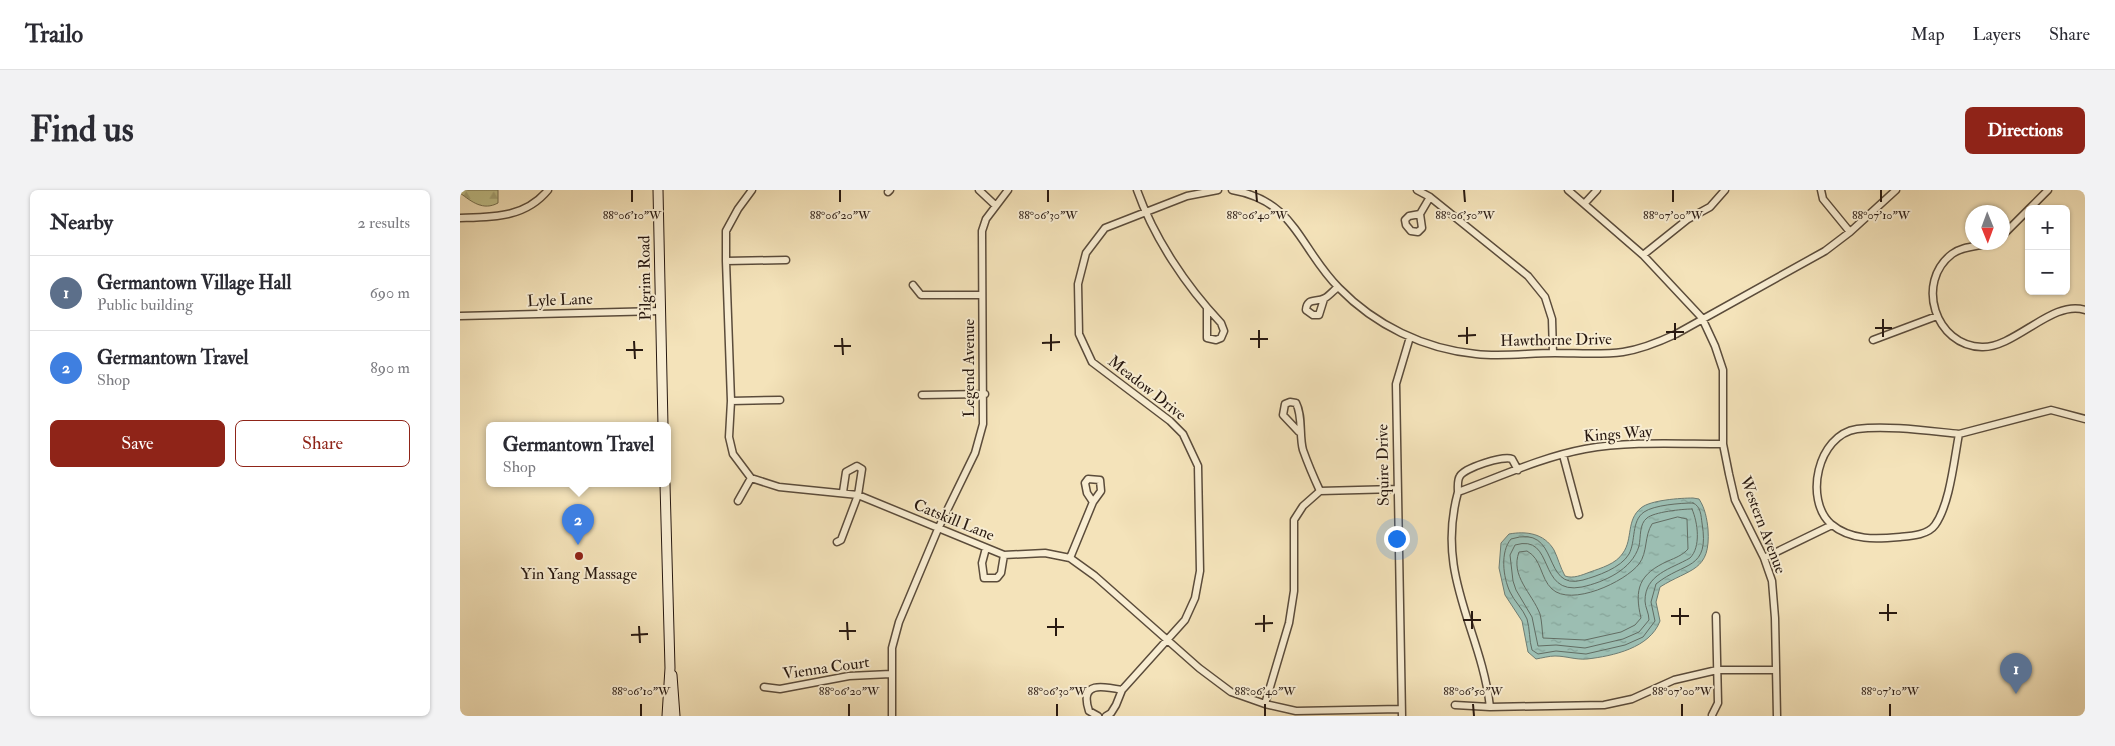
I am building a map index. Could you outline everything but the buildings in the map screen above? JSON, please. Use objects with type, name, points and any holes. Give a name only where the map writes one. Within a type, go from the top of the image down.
[{"type":"street","points":[[460,218],[497,217],[518,212],[534,203],[548,190]]},
{"type":"street","name":"Pilgrim Road","points":[[658,190],[663,422]]},
{"type":"street","points":[[738,500],[751,478],[734,454],[729,437],[731,401],[726,231],[738,209],[752,190]]},
{"type":"street","points":[[979,190],[995,205]]},
{"type":"street","name":"Legend Avenue","points":[[892,716],[892,648],[898,622],[938,529],[975,453],[983,424],[985,394],[982,232],[986,219],[1008,190]]},
{"type":"street","points":[[1137,190],[1145,212],[1185,280],[1221,323],[1224,331],[1221,338],[1216,340],[1207,338],[1207,308]]},
{"type":"street","points":[[1145,212],[1187,196],[1218,190]]},
{"type":"street","name":"Hawthorne Drive","points":[[1232,190],[1253,193],[1276,206],[1293,225],[1338,287],[1371,317],[1410,337],[1437,347],[1476,354],[1622,352],[1651,345],[1676,334],[1825,251],[1850,232],[1896,190]]},
{"type":"street","points":[[1417,190],[1430,197],[1528,276],[1545,297],[1552,319],[1553,353]]},
{"type":"street","points":[[1568,190],[1643,254],[1702,318]]},
{"type":"street","points":[[1585,203],[1597,190]]},
{"type":"street","points":[[1643,254],[1688,218],[1710,207],[1725,190]]},
{"type":"street","points":[[1821,190],[1823,199],[1850,232]]},
{"type":"street","points":[[2033,205],[2048,190]]},
{"type":"street","points":[[1420,214],[1430,197]]},
{"type":"street","name":"Meadow Drive","points":[[1106,716],[1111,713],[1116,705],[1122,690],[1185,620],[1195,598],[1200,571],[1198,466],[1183,434],[1170,421],[1092,362],[1079,334],[1078,284],[1086,253],[1105,228],[1145,212]]},
{"type":"street","points":[[2010,228],[2025,213]]},
{"type":"street","points":[[1965,248],[1953,253],[1942,264],[1933,292],[1940,324],[1952,336],[1968,344],[1982,347],[2002,342],[2070,309],[2085,310]]},
{"type":"street","points":[[726,261],[786,260]]},
{"type":"street","points":[[913,285],[921,295],[982,295]]},
{"type":"street","points":[[1324,299],[1338,287]]},
{"type":"street","name":"Lyle Lane","points":[[460,316],[661,311]]},
{"type":"street","points":[[1873,340],[1937,316]]},
{"type":"street","name":"Western Avenue","points":[[1702,318],[1723,370],[1723,444],[1735,500],[1764,558],[1772,581],[1775,618],[1777,716]]},
{"type":"street","name":"Squire Drive","points":[[1401,713],[1396,384],[1410,337]]},
{"type":"street","points":[[922,395],[985,394]]},
{"type":"street","points":[[731,401],[780,400]]},
{"type":"street","points":[[1959,434],[1943,509],[1934,527],[1918,535],[1872,539],[1851,535],[1832,525],[1824,516],[1819,503],[1819,465],[1828,446],[1840,435],[1856,429],[1908,429],[1959,434],[2051,410],[2085,419]]},
{"type":"street","points":[[1299,432],[1304,451],[1320,492]]},
{"type":"street","name":"Kings Way","points":[[1458,492],[1563,455],[1606,446],[1723,444]]},
{"type":"street","points":[[1563,455],[1579,515]]},
{"type":"street","points":[[1490,707],[1487,682],[1453,572],[1452,528],[1458,480],[1464,471],[1502,457],[1512,459],[1518,470]]},
{"type":"street","points":[[837,542],[841,540],[858,494],[862,469],[857,466],[846,472],[843,492]]},
{"type":"street","name":"Catskill Lane","points":[[751,478],[779,487],[858,494],[1004,555],[1045,553],[1070,558],[1095,576],[1167,640],[1231,692],[1265,704],[1296,711],[1401,713]]},
{"type":"street","points":[[665,487],[670,668],[667,716]]},
{"type":"street","points":[[1265,704],[1289,623],[1294,591],[1294,520],[1303,506],[1320,492],[1397,489]]},
{"type":"street","points":[[1070,558],[1093,502]]},
{"type":"street","points":[[1764,558],[1832,525]]},
{"type":"street","points":[[986,548],[982,572],[984,578],[997,578],[1001,573],[1004,555]]},
{"type":"street","points":[[1712,715],[1718,703],[1716,616]]},
{"type":"street","points":[[670,668],[674,688],[675,716]]},
{"type":"street","points":[[1455,705],[1490,707],[1604,705],[1632,699],[1674,680],[1716,670],[1776,670]]},
{"type":"street","name":"Vienna Court","points":[[764,687],[780,689],[849,676],[891,674]]},
{"type":"street","points":[[1098,716],[1089,711],[1087,704],[1087,696],[1092,688],[1099,686],[1122,690]]},
{"type":"green space","points":[[460,190],[498,190],[498,203],[483,206],[460,193]]},
{"type":"water","points":[[1699,499],[1706,517],[1708,543],[1706,554],[1696,567],[1660,587],[1656,602],[1660,621],[1648,638],[1630,649],[1619,653],[1587,659],[1555,656],[1536,659],[1528,652],[1522,621],[1505,595],[1499,568],[1501,543],[1509,534],[1534,534],[1545,540],[1554,550],[1565,576],[1578,576],[1608,565],[1620,557],[1628,542],[1633,518],[1645,505],[1658,501]]},
{"type":"place","name":"Germantown Travel","points":[[578,545]]},
{"type":"place","name":"Yin Yang Massage","points":[[579,556]]},
{"type":"place","name":"Germantown Village Hall","points":[[2016,694]]}]
